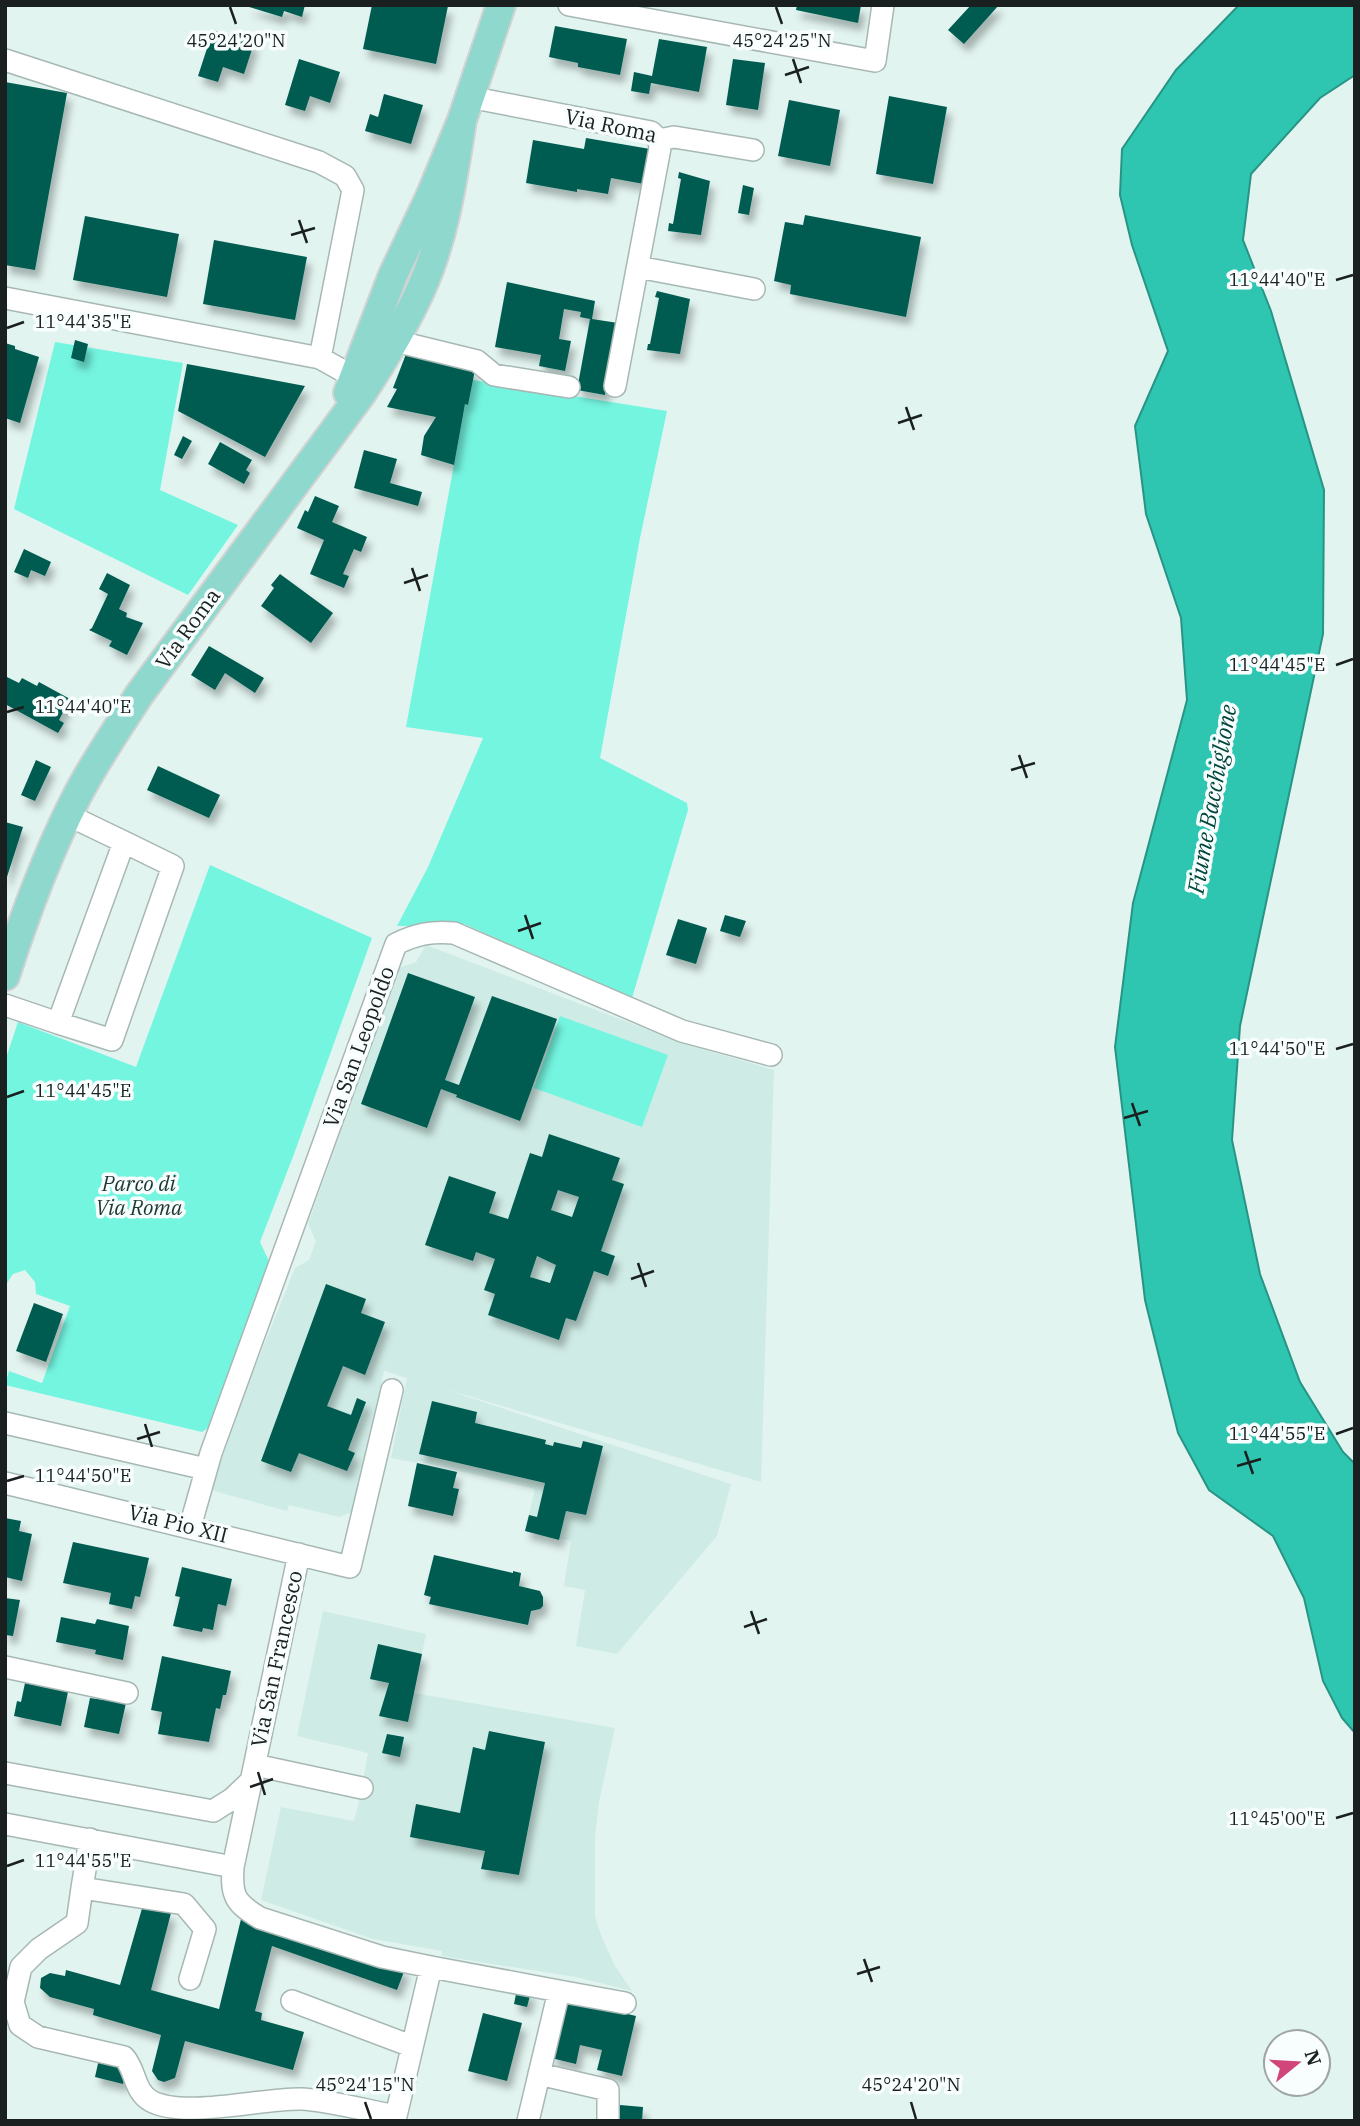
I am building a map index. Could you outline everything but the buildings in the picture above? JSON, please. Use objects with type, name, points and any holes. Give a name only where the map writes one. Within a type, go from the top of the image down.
[{"type":"main road","name":"Via Roma","points":[[323,446],[354,377],[393,275],[430,197],[466,109],[499,6]]},
{"type":"main road","name":"Via Roma","points":[[7,961],[35,886],[68,815],[108,744],[139,695],[362,393],[395,341],[434,256],[466,109]]},
{"type":"street","points":[[569,5],[875,61],[883,5]]},
{"type":"street","points":[[5,60],[319,162],[345,176],[353,190],[320,358]]},
{"type":"street","name":"Via Roma","points":[[466,109],[651,132],[659,139],[674,137],[753,150]]},
{"type":"street","points":[[615,386],[660,148],[659,139]]},
{"type":"street","points":[[638,267],[754,289]]},
{"type":"street","points":[[5,298],[320,358],[354,377]]},
{"type":"street","points":[[395,341],[477,361],[494,375],[569,387]]},
{"type":"street","points":[[5,1005],[112,1040],[173,866],[68,815]]},
{"type":"street","points":[[58,1023],[124,842]]},
{"type":"street","name":"Via San Leopoldo","points":[[190,1527],[208,1461],[397,944],[433,931],[454,933],[682,1031],[771,1055]]},
{"type":"street","name":"Via Pio XII","points":[[5,1483],[350,1567],[392,1390]]},
{"type":"street","points":[[5,1423],[208,1461]]},
{"type":"street","name":"Via San Francesco","points":[[233,1867],[299,1554]]},
{"type":"street","points":[[5,1667],[127,1693]]},
{"type":"street","points":[[213,1811],[232,1799],[254,1772],[362,1788]]},
{"type":"street","points":[[5,1773],[213,1811],[231,1829],[238,1845]]},
{"type":"street","points":[[5,1824],[233,1867],[232,1886],[235,1897],[242,1907],[260,1918],[382,1957],[625,2003]]},
{"type":"street","points":[[90,1839],[76,1923],[39,1949],[20,1967],[13,2003],[20,2025],[38,2037],[124,2057],[132,2066],[138,2089],[151,2101],[187,2108],[302,2099],[396,2116],[431,1967]]},
{"type":"street","points":[[82,1888],[184,1904],[205,1929],[190,1979]]},
{"type":"street","points":[[528,2121],[559,1990]]},
{"type":"street","points":[[292,2001],[411,2046]]},
{"type":"street","points":[[539,2074],[608,2090],[608,2121]]},
{"type":"shaded area","points":[[426,945],[685,1044],[774,1070],[761,1482],[441,1388],[731,1484],[717,1536],[617,1654],[576,1646],[585,1590],[564,1586],[571,1541],[525,1531],[535,1489],[418,1461],[391,1458],[407,1378],[384,1371],[352,1512],[339,1517],[289,1505],[287,1511],[211,1490],[248,1385],[295,1268],[309,1260],[316,1241],[308,1224],[399,968],[416,962]]},
{"type":"shaded area","points":[[323,1611],[426,1634],[414,1693],[615,1728],[599,1802],[595,1838],[595,1916],[615,1966],[632,1991],[576,1977],[442,1956],[442,1951],[373,1939],[261,1900],[281,1807],[354,1821],[359,1802],[368,1753],[297,1736]]},
{"type":"green space","points":[[55,342],[183,363],[160,490],[238,525],[188,595],[14,509]]},
{"type":"green space","points":[[473,380],[667,411],[640,538],[600,758],[687,803],[688,810],[632,998],[464,924],[441,921],[397,926],[428,867],[483,738],[406,727],[465,404],[468,404]]},
{"type":"green space","name":"Parco di Via Roma","points":[[210,865],[372,938],[260,1242],[269,1261],[208,1428],[202,1432],[5,1385],[9,1371],[42,1383],[70,1306],[36,1294],[35,1282],[25,1270],[13,1274],[5,1286],[5,1061],[18,1022],[136,1067]]},
{"type":"green space","points":[[560,1016],[668,1055],[642,1127],[534,1088]]},
{"type":"water","name":"Fiume Bacchiglione","points":[[1239,5],[1355,5],[1355,75],[1320,98],[1251,174],[1243,240],[1271,311],[1324,490],[1323,634],[1240,1026],[1232,1140],[1260,1274],[1300,1382],[1343,1452],[1355,1464],[1355,1733],[1342,1718],[1323,1681],[1304,1598],[1273,1536],[1209,1490],[1178,1433],[1145,1300],[1115,1047],[1133,903],[1187,700],[1181,618],[1146,514],[1135,426],[1168,351],[1132,245],[1120,195],[1122,149],[1176,70]]}]
